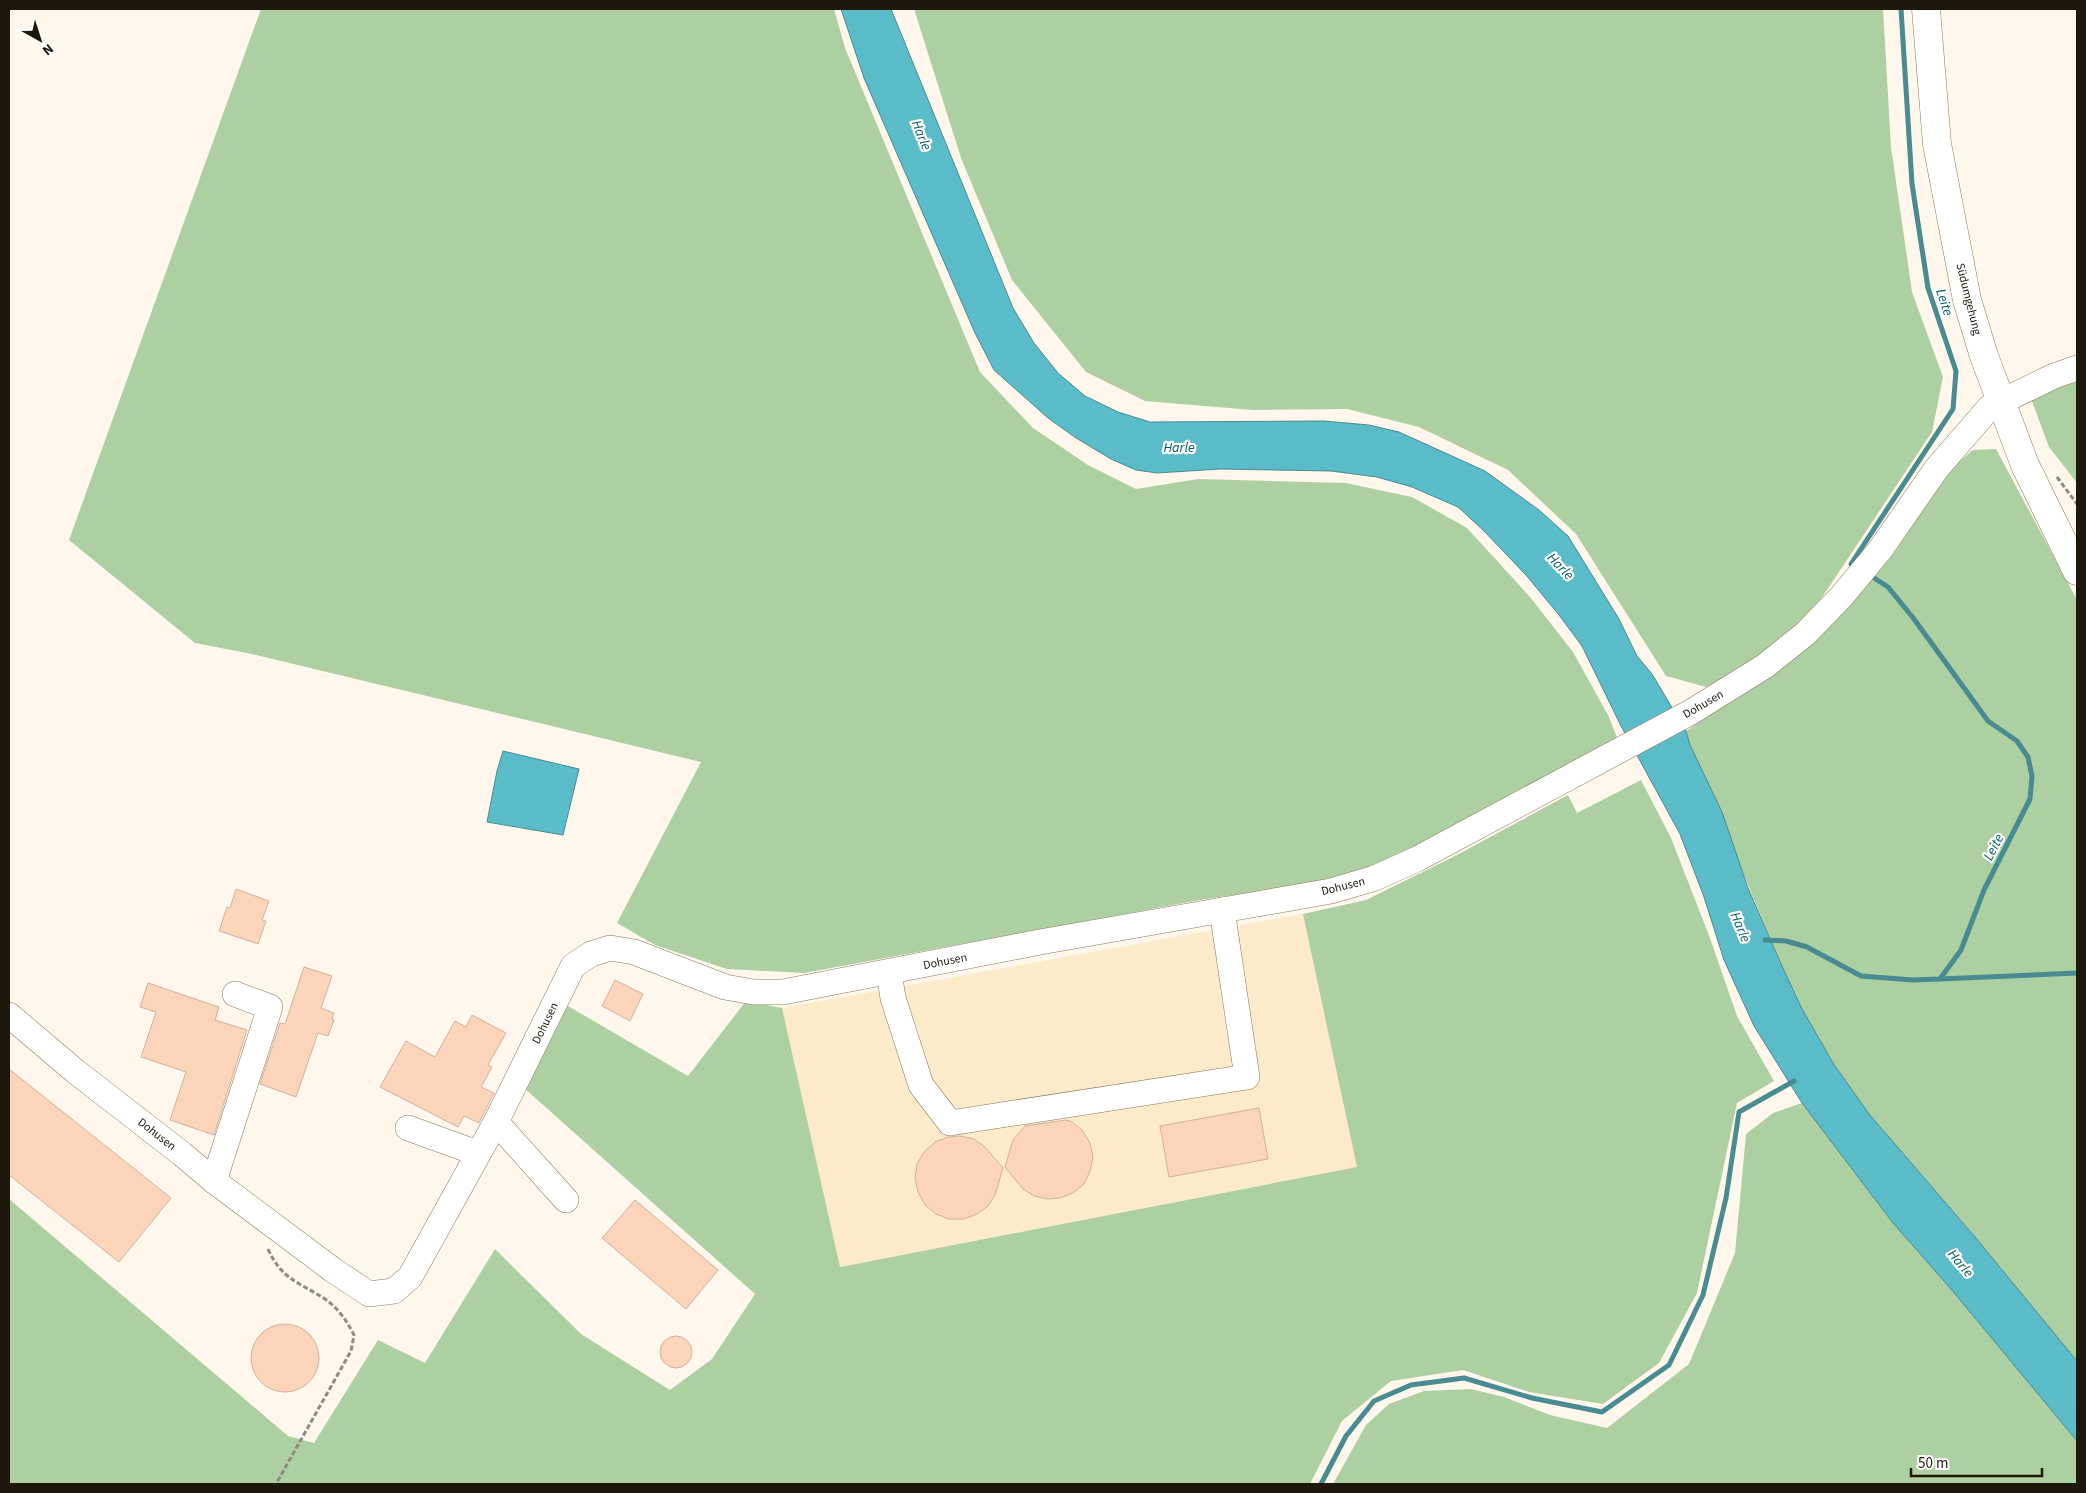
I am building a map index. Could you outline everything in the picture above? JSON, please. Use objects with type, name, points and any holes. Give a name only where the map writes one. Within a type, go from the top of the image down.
[{"type":"main road","name":"Südumgehung","points":[[1926,9],[1937,144],[1967,300],[1984,356],[2025,465],[2077,570]]},
{"type":"street","name":"Dohusen","points":[[9,1015],[68,1065],[214,1181],[333,1270],[369,1294],[394,1291],[410,1277],[477,1153],[496,1122],[573,966],[590,954],[610,948],[634,952],[725,987],[753,992],[783,992],[1040,942],[1331,891],[1375,878],[1417,859],[1691,712],[1765,666],[1811,628],[1841,597],[1880,550],[1936,468],[1990,407],[2001,400],[2054,376],[2077,368]]},
{"type":"street","points":[[889,972],[893,998],[921,1085],[950,1123],[1247,1077],[1222,910]]},
{"type":"street","points":[[214,1181],[270,1007],[235,994]]},
{"type":"street","points":[[496,1122],[566,1200]]},
{"type":"street","points":[[408,1128],[477,1153]]},
{"type":"path","points":[[264,1220],[262,1235],[276,1265],[292,1280],[327,1300],[346,1318],[354,1335],[351,1351],[276,1484]]},
{"type":"shaded area","points":[[1303,914],[1358,1167],[839,1267],[782,1008]]},
{"type":"green space","points":[[261,9],[834,9],[845,48],[980,372],[1033,428],[1088,465],[1136,489],[1198,479],[1346,483],[1412,497],[1467,528],[1530,597],[1573,652],[1608,715],[1618,740],[1382,864],[1314,883],[1200,900],[804,973],[727,969],[655,945],[617,923],[701,762],[252,654],[195,643],[69,540]]},
{"type":"green space","points":[[914,9],[1883,9],[1891,147],[1912,292],[1943,377],[1932,432],[1807,620],[1753,665],[1706,687],[1666,676],[1576,534],[1508,470],[1419,427],[1347,409],[1253,410],[1145,401],[1086,372],[1012,280],[961,158]]},
{"type":"green space","points":[[2077,378],[2077,483],[2049,447],[2032,401],[2041,391]]},
{"type":"green space","points":[[1996,449],[2077,600],[2077,1361],[1975,1237],[1869,1114],[1833,1063],[1801,1007],[1778,957],[1690,745],[1686,731],[1803,651],[1859,595],[1894,553],[1950,469],[1973,450]]},
{"type":"green space","points":[[1641,780],[1671,838],[1710,938],[1737,1016],[1774,1081],[1737,1103],[1697,1293],[1659,1363],[1603,1404],[1529,1392],[1463,1370],[1391,1381],[1342,1421],[1310,1484],[9,1484],[9,1199],[288,1436],[314,1443],[378,1340],[425,1363],[495,1249],[581,1334],[670,1390],[712,1359],[755,1294],[523,1087],[568,1006],[688,1076],[746,1001],[782,1008],[840,1267],[1357,1167],[1303,914],[1366,900],[1453,857],[1568,795],[1577,813]]},
{"type":"green space","points":[[1802,1103],[1893,1223],[1951,1289],[2077,1441],[2077,1484],[1333,1484],[1366,1425],[1389,1404],[1424,1391],[1471,1389],[1504,1397],[1550,1415],[1607,1428],[1689,1364],[1735,1253],[1746,1134],[1773,1113]]},
{"type":"water","name":"Harle","points":[[841,9],[891,9],[1013,308],[1034,343],[1058,373],[1085,396],[1118,412],[1150,422],[1324,421],[1369,425],[1399,432],[1485,471],[1539,510],[1568,536],[1619,619],[1637,656],[1652,674],[1686,731],[1690,745],[1722,812],[1748,888],[1778,957],[1801,1007],[1833,1063],[1869,1114],[1975,1237],[2077,1361],[2077,1441],[1951,1289],[1893,1223],[1802,1103],[1754,1026],[1724,960],[1704,897],[1680,834],[1621,726],[1582,646],[1526,575],[1458,507],[1412,487],[1377,477],[1331,471],[1220,469],[1157,473],[1136,470],[1111,459],[1048,418],[994,370],[975,333],[864,78]]},
{"type":"water","points":[[503,751],[579,769],[563,835],[487,822]]},
{"type":"building","points":[[236,889],[269,901],[262,920],[266,921],[258,944],[219,931],[227,907],[230,908]]},
{"type":"building","points":[[304,967],[332,976],[321,1008],[334,1013],[332,1019],[334,1020],[328,1036],[318,1033],[296,1097],[260,1084],[280,1023],[285,1024]]},
{"type":"building","points":[[615,980],[643,994],[630,1021],[602,1006]]},
{"type":"building","points":[[148,983],[219,1007],[215,1020],[247,1030],[214,1135],[170,1120],[186,1072],[141,1057],[156,1012],[140,1007]]},
{"type":"building","points":[[472,1015],[506,1033],[488,1065],[492,1067],[481,1087],[494,1093],[479,1123],[464,1116],[458,1127],[380,1087],[406,1041],[435,1057],[455,1021],[466,1027]]},
{"type":"building","points":[[9,1069],[171,1198],[119,1262],[9,1175]]},
{"type":"building","points":[[1259,1108],[1268,1159],[1169,1177],[1160,1126]]},
{"type":"building","points":[[1066,1120],[1072,1122],[1083,1131],[1090,1143],[1093,1157],[1090,1171],[1084,1184],[1073,1193],[1060,1198],[1047,1199],[1034,1196],[1023,1189],[1005,1167],[1013,1140],[1025,1126]]},
{"type":"building","points":[[960,1136],[974,1139],[985,1147],[1003,1168],[995,1195],[988,1206],[977,1214],[964,1219],[949,1219],[936,1214],[925,1205],[918,1192],[915,1178],[917,1164],[924,1152],[935,1142],[948,1137]]},
{"type":"building","points":[[635,1200],[718,1270],[686,1309],[602,1238]]},
{"type":"building","points":[[285,1324],[298,1327],[309,1334],[316,1345],[319,1358],[316,1371],[309,1382],[298,1389],[285,1392],[272,1389],[261,1382],[254,1371],[251,1358],[254,1345],[261,1334],[272,1327]]},
{"type":"building","points":[[676,1336],[682,1337],[687,1341],[691,1346],[691,1358],[687,1363],[682,1367],[676,1368],[670,1367],[665,1363],[661,1358],[660,1352],[661,1346],[665,1341],[670,1337]]},
{"type":"waterway","name":"Leite","points":[[1856,568],[1851,564],[1953,409],[1956,371],[1928,288],[1912,184],[1901,9]]},
{"type":"waterway","name":"Leite","points":[[1765,940],[1786,941],[1807,947],[1861,976],[1913,980],[1940,979],[1961,950],[1984,890],[2030,799],[2032,776],[2028,757],[2017,741],[1988,721],[1914,619],[1888,587],[1871,576]]},
{"type":"waterway","points":[[1940,979],[2077,973]]},
{"type":"waterway","points":[[1321,1484],[1346,1436],[1374,1401],[1411,1385],[1464,1378],[1532,1398],[1602,1412],[1669,1365],[1703,1295],[1726,1198],[1739,1112],[1794,1081]]}]
